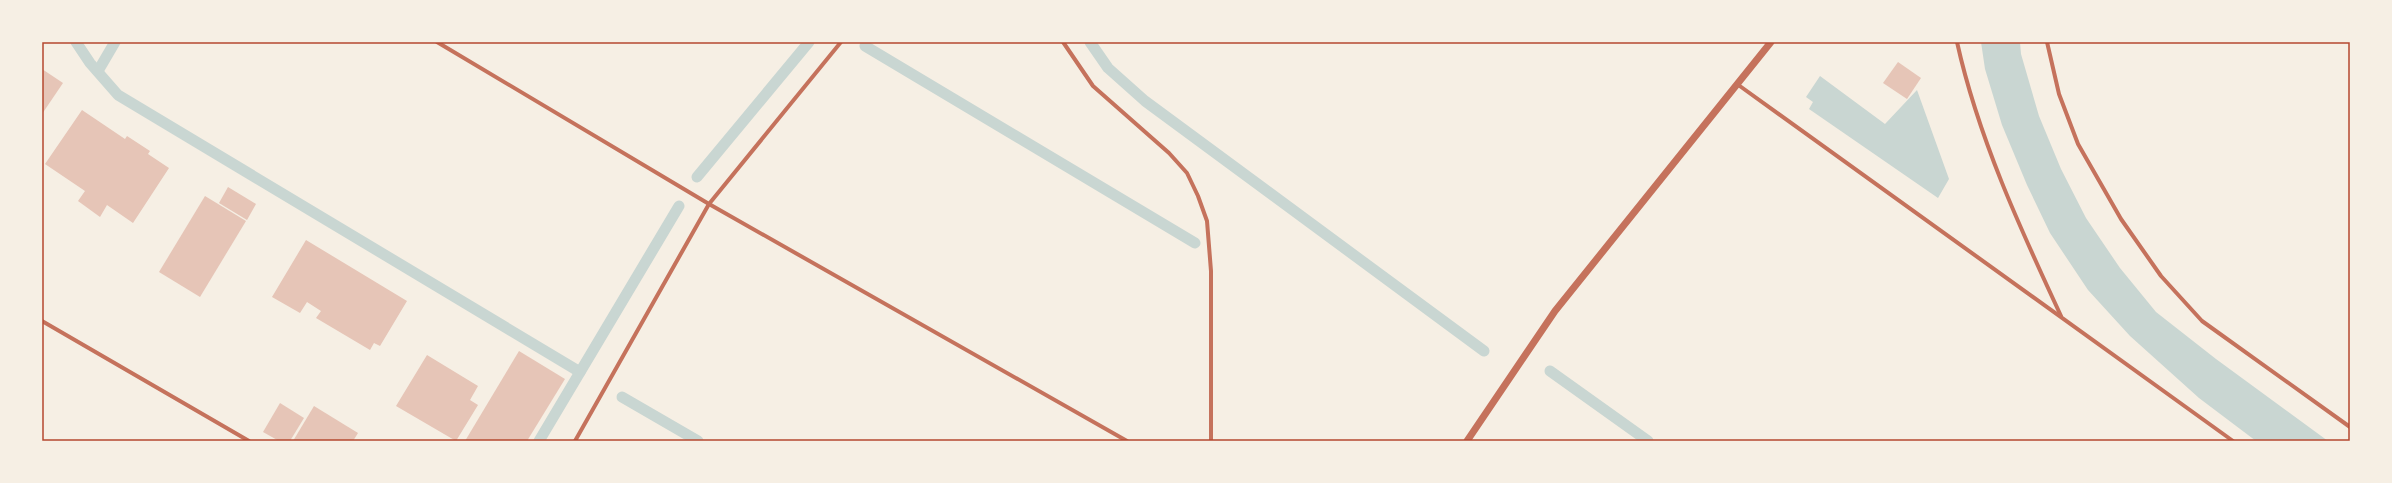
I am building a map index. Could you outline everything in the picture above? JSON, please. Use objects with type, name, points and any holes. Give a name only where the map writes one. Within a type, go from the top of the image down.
[{"type":"street","points":[[437,42],[709,204],[1127,441]]},
{"type":"street","points":[[575,441],[709,204],[841,42]]},
{"type":"street","points":[[1062,42],[1093,86],[1169,153],[1187,173],[1198,196],[1207,221],[1211,271],[1211,441]]},
{"type":"street","points":[[1467,441],[1555,310],[1771,42]]},
{"type":"street","points":[[1957,42],[1966,81],[2015,216],[2062,317]]},
{"type":"street","points":[[2047,42],[2059,94],[2078,144],[2121,219],[2161,276],[2202,321],[2350,427]]},
{"type":"street","points":[[1737,84],[2233,441]]},
{"type":"street","points":[[42,321],[249,441]]},
{"type":"shaded area","points":[[1981,42],[2020,42],[2021,54],[2039,116],[2061,169],[2086,218],[2120,268],[2156,312],[2216,359],[2328,441],[2256,441],[2199,398],[2130,336],[2088,290],[2050,233],[2027,185],[2002,125],[1985,69]]},
{"type":"shaded area","points":[[1820,76],[1885,124],[1917,90],[1949,179],[1938,198],[1809,109],[1813,102],[1806,97]]},
{"type":"building","points":[[1898,62],[1921,78],[1907,99],[1883,83]]},
{"type":"building","points":[[42,69],[63,83],[42,114]]},
{"type":"building","points":[[82,110],[125,139],[127,136],[150,151],[148,154],[169,168],[133,223],[107,205],[100,217],[78,201],[85,191],[45,164]]},
{"type":"building","points":[[228,187],[256,204],[247,220],[219,203]]},
{"type":"building","points":[[205,196],[246,221],[200,297],[159,272]]},
{"type":"building","points":[[306,240],[407,301],[380,346],[374,343],[370,350],[316,318],[321,311],[307,302],[300,313],[272,297]]},
{"type":"building","points":[[519,351],[565,379],[527,441],[465,441]]},
{"type":"building","points":[[427,355],[478,386],[470,400],[478,405],[456,441],[396,406]]},
{"type":"building","points":[[280,403],[304,418],[290,441],[279,441],[263,432]]},
{"type":"building","points":[[314,406],[358,433],[353,441],[293,441]]},
{"type":"waterway","points":[[76,42],[90,63],[118,95],[580,372]]},
{"type":"waterway","points":[[98,71],[115,42]]},
{"type":"waterway","points":[[697,177],[809,42]]},
{"type":"waterway","points":[[1090,42],[1108,68],[1145,101],[1484,351]]},
{"type":"waterway","points":[[865,46],[1195,243]]},
{"type":"waterway","points":[[539,441],[679,206]]},
{"type":"waterway","points":[[1550,371],[1648,441]]},
{"type":"waterway","points":[[622,397],[698,441]]}]
